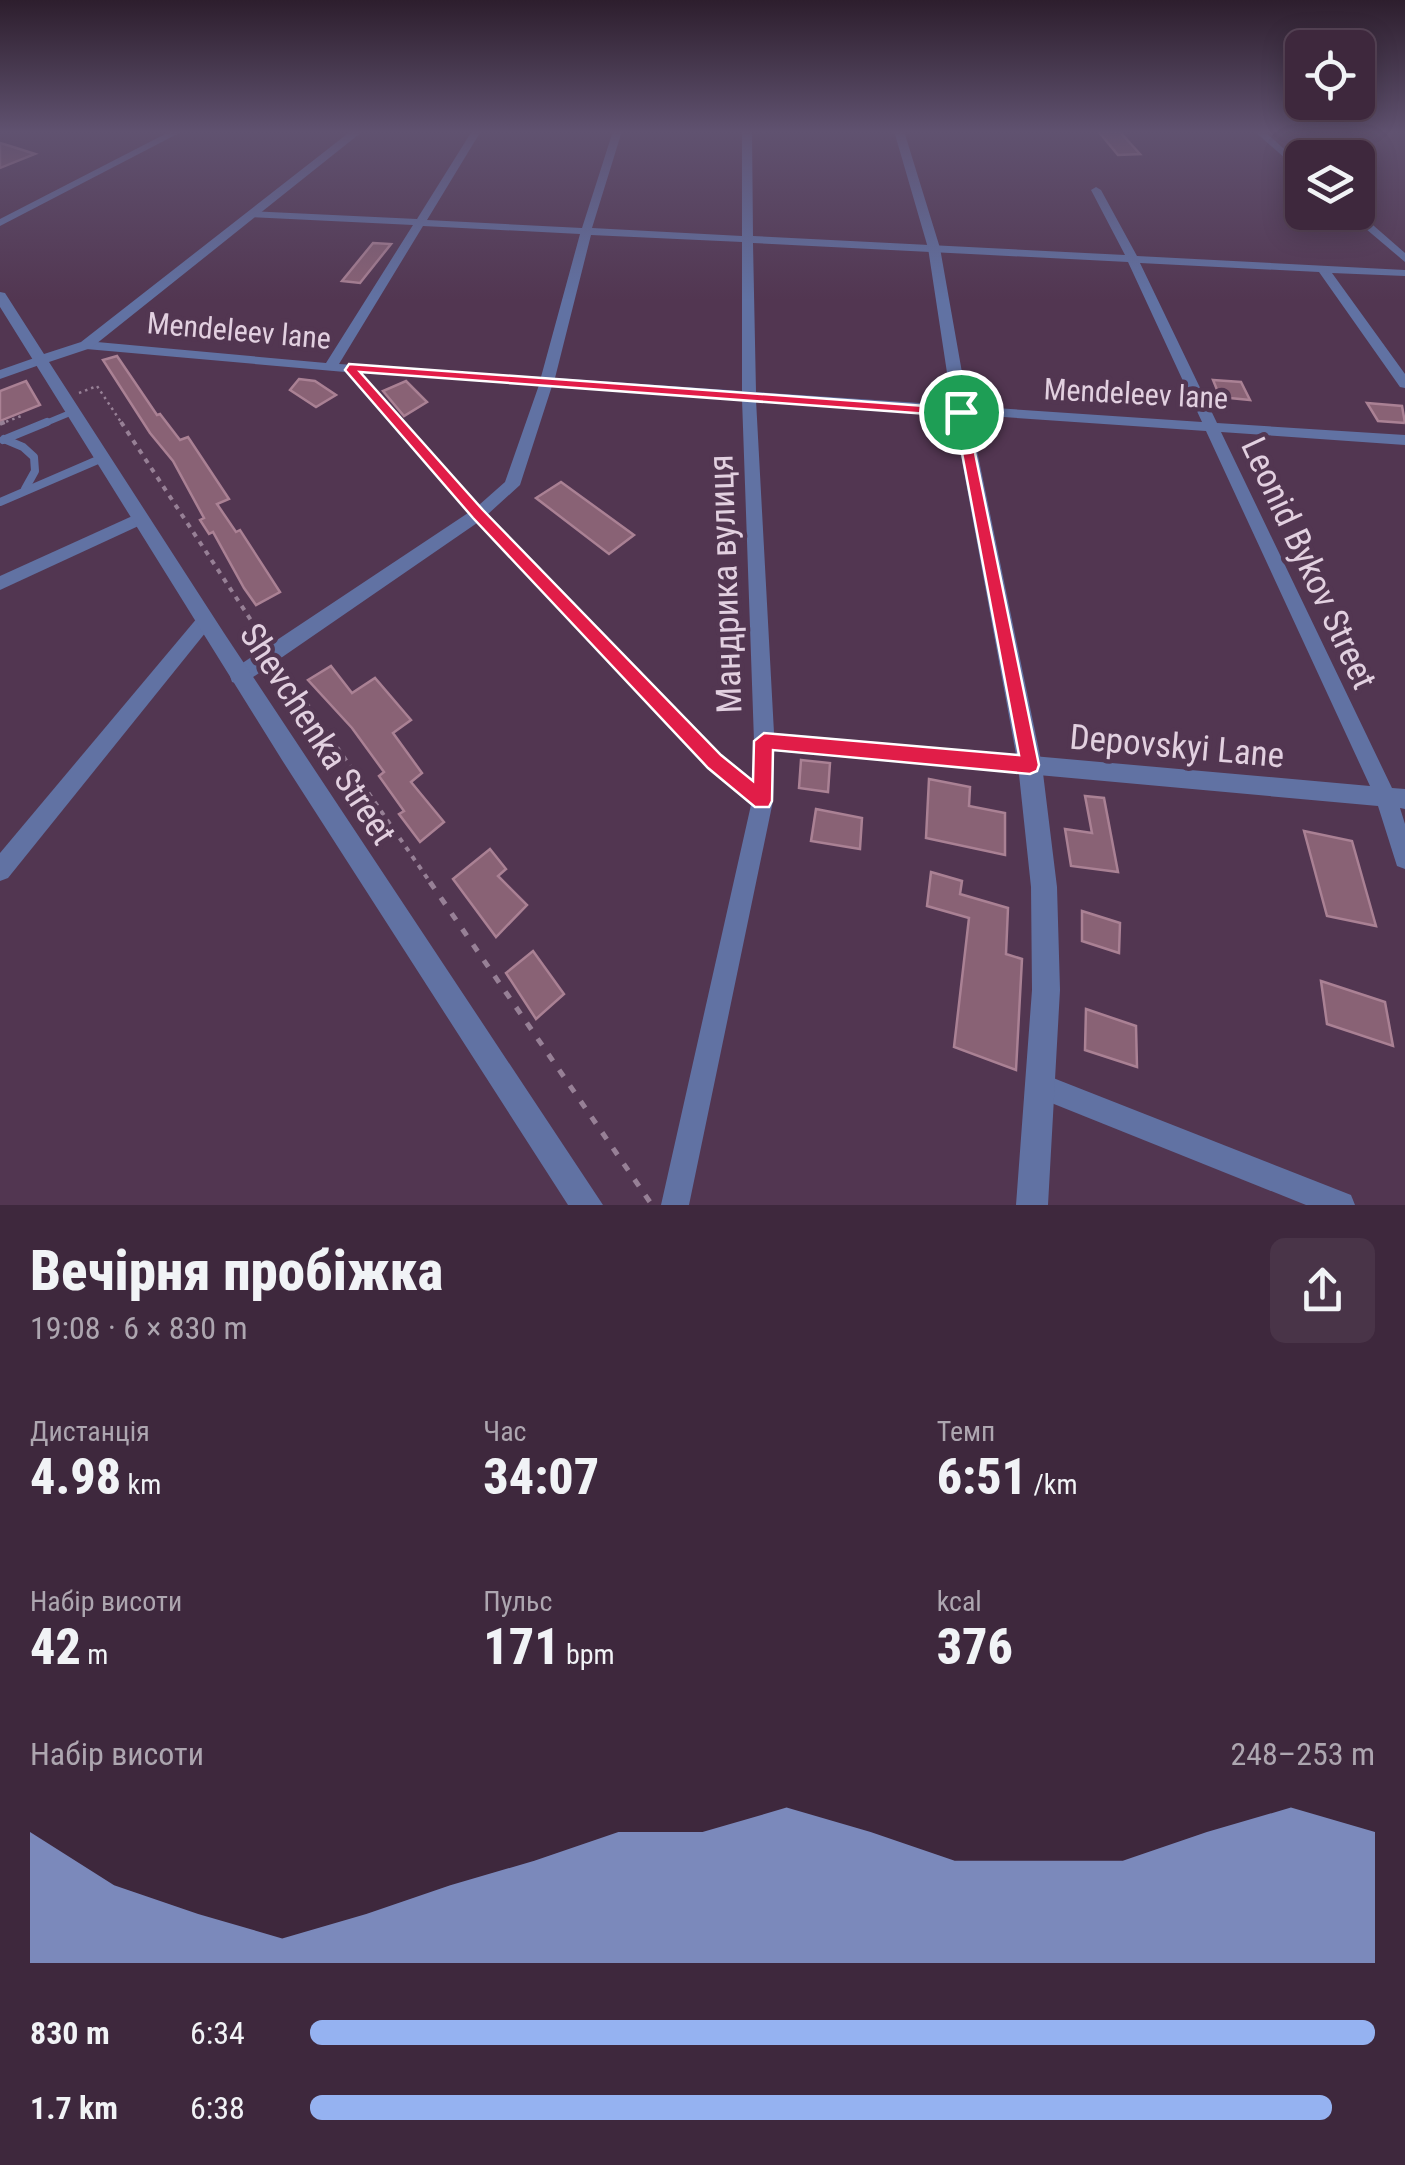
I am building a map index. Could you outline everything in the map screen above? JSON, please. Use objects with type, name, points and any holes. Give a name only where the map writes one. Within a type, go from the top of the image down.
[{"type":"street","points":[[0,223],[70,187]]},
{"type":"street","points":[[0,375],[86,345],[286,187]]},
{"type":"street","points":[[441,187],[340,367],[715,762],[762,801]]},
{"type":"street","points":[[239,676],[478,514],[512,485],[547,381],[600,187]]},
{"type":"street","name":"Мандрика вулиця","points":[[675,1205],[762,801],[764,741],[749,396],[747,187]]},
{"type":"street","points":[[915,187],[934,248],[961,412],[1030,765],[1046,936],[1043,1087],[1032,1205]]},
{"type":"street","name":"Leonid Bykov Street","points":[[1096,190],[1396,798],[1405,858]]},
{"type":"street","points":[[251,214],[1405,273]]},
{"type":"street","points":[[1371,230],[1405,260]]},
{"type":"street","points":[[1324,269],[1405,384]]},
{"type":"street","name":"Shevchenka Street","points":[[0,296],[204,622],[587,1205]]},
{"type":"street","name":"Mendeleev lane","points":[[86,345],[961,412],[1405,440]]},
{"type":"street","points":[[0,583],[138,519]]},
{"type":"street","points":[[0,870],[204,622]]},
{"type":"street","name":"Depovskyi Lane","points":[[764,741],[1396,798]]},
{"type":"street","points":[[1043,1087],[1341,1205]]},
{"type":"lane","points":[[2,440],[66,406]]},
{"type":"lane","points":[[2,440],[29,448],[37,461],[38,470],[24,492]]},
{"type":"lane","points":[[0,502],[100,459]]},
{"type":"path","points":[[66,406],[96,386],[272,654],[652,1205]]},
{"type":"path","points":[[0,424],[29,413],[27,410]]},
{"type":"building","points":[[373,243],[391,244],[360,283],[342,281]]},
{"type":"building","points":[[117,356],[157,415],[180,440],[188,437],[229,499],[217,504],[236,532],[240,530],[280,592],[256,605],[244,588],[213,532],[209,534],[200,520],[204,518],[173,461],[103,360]]},
{"type":"building","points":[[299,379],[315,381],[336,395],[316,407],[290,390]]},
{"type":"building","points":[[1213,380],[1241,382],[1250,400],[1220,397]]},
{"type":"building","points":[[26,381],[40,405],[0,421],[0,391]]},
{"type":"building","points":[[406,381],[427,402],[404,416],[383,391]]},
{"type":"building","points":[[1367,403],[1402,406],[1405,423],[1378,421]]},
{"type":"building","points":[[561,482],[634,535],[609,554],[536,498]]},
{"type":"building","points":[[331,666],[352,693],[375,678],[411,720],[393,733],[422,773],[411,782],[444,822],[420,842],[399,814],[404,811],[379,776],[384,772],[352,728],[308,680]]},
{"type":"building","points":[[801,760],[830,763],[828,792],[799,788]]},
{"type":"building","points":[[929,779],[970,787],[969,806],[1005,813],[1005,855],[926,838]]},
{"type":"building","points":[[1085,796],[1104,798],[1118,872],[1071,866],[1065,829],[1092,833]]},
{"type":"building","points":[[816,809],[862,818],[860,849],[811,841]]},
{"type":"building","points":[[1304,831],[1352,841],[1376,926],[1327,916]]},
{"type":"building","points":[[490,849],[506,869],[498,876],[527,905],[496,937],[453,879]]},
{"type":"building","points":[[931,872],[962,881],[960,894],[1008,908],[1006,954],[1022,959],[1016,1070],[954,1047],[969,918],[927,906]]},
{"type":"building","points":[[1082,911],[1120,923],[1119,953],[1082,941]]},
{"type":"building","points":[[533,951],[564,994],[536,1019],[506,973]]},
{"type":"building","points":[[1321,981],[1385,1002],[1393,1046],[1327,1024]]},
{"type":"building","points":[[1086,1009],[1136,1026],[1137,1067],[1085,1050]]},
{"type":"route","points":[[349,368],[749,396],[961,412],[1030,765],[764,741],[762,801],[715,762],[478,514],[349,368]]}]
